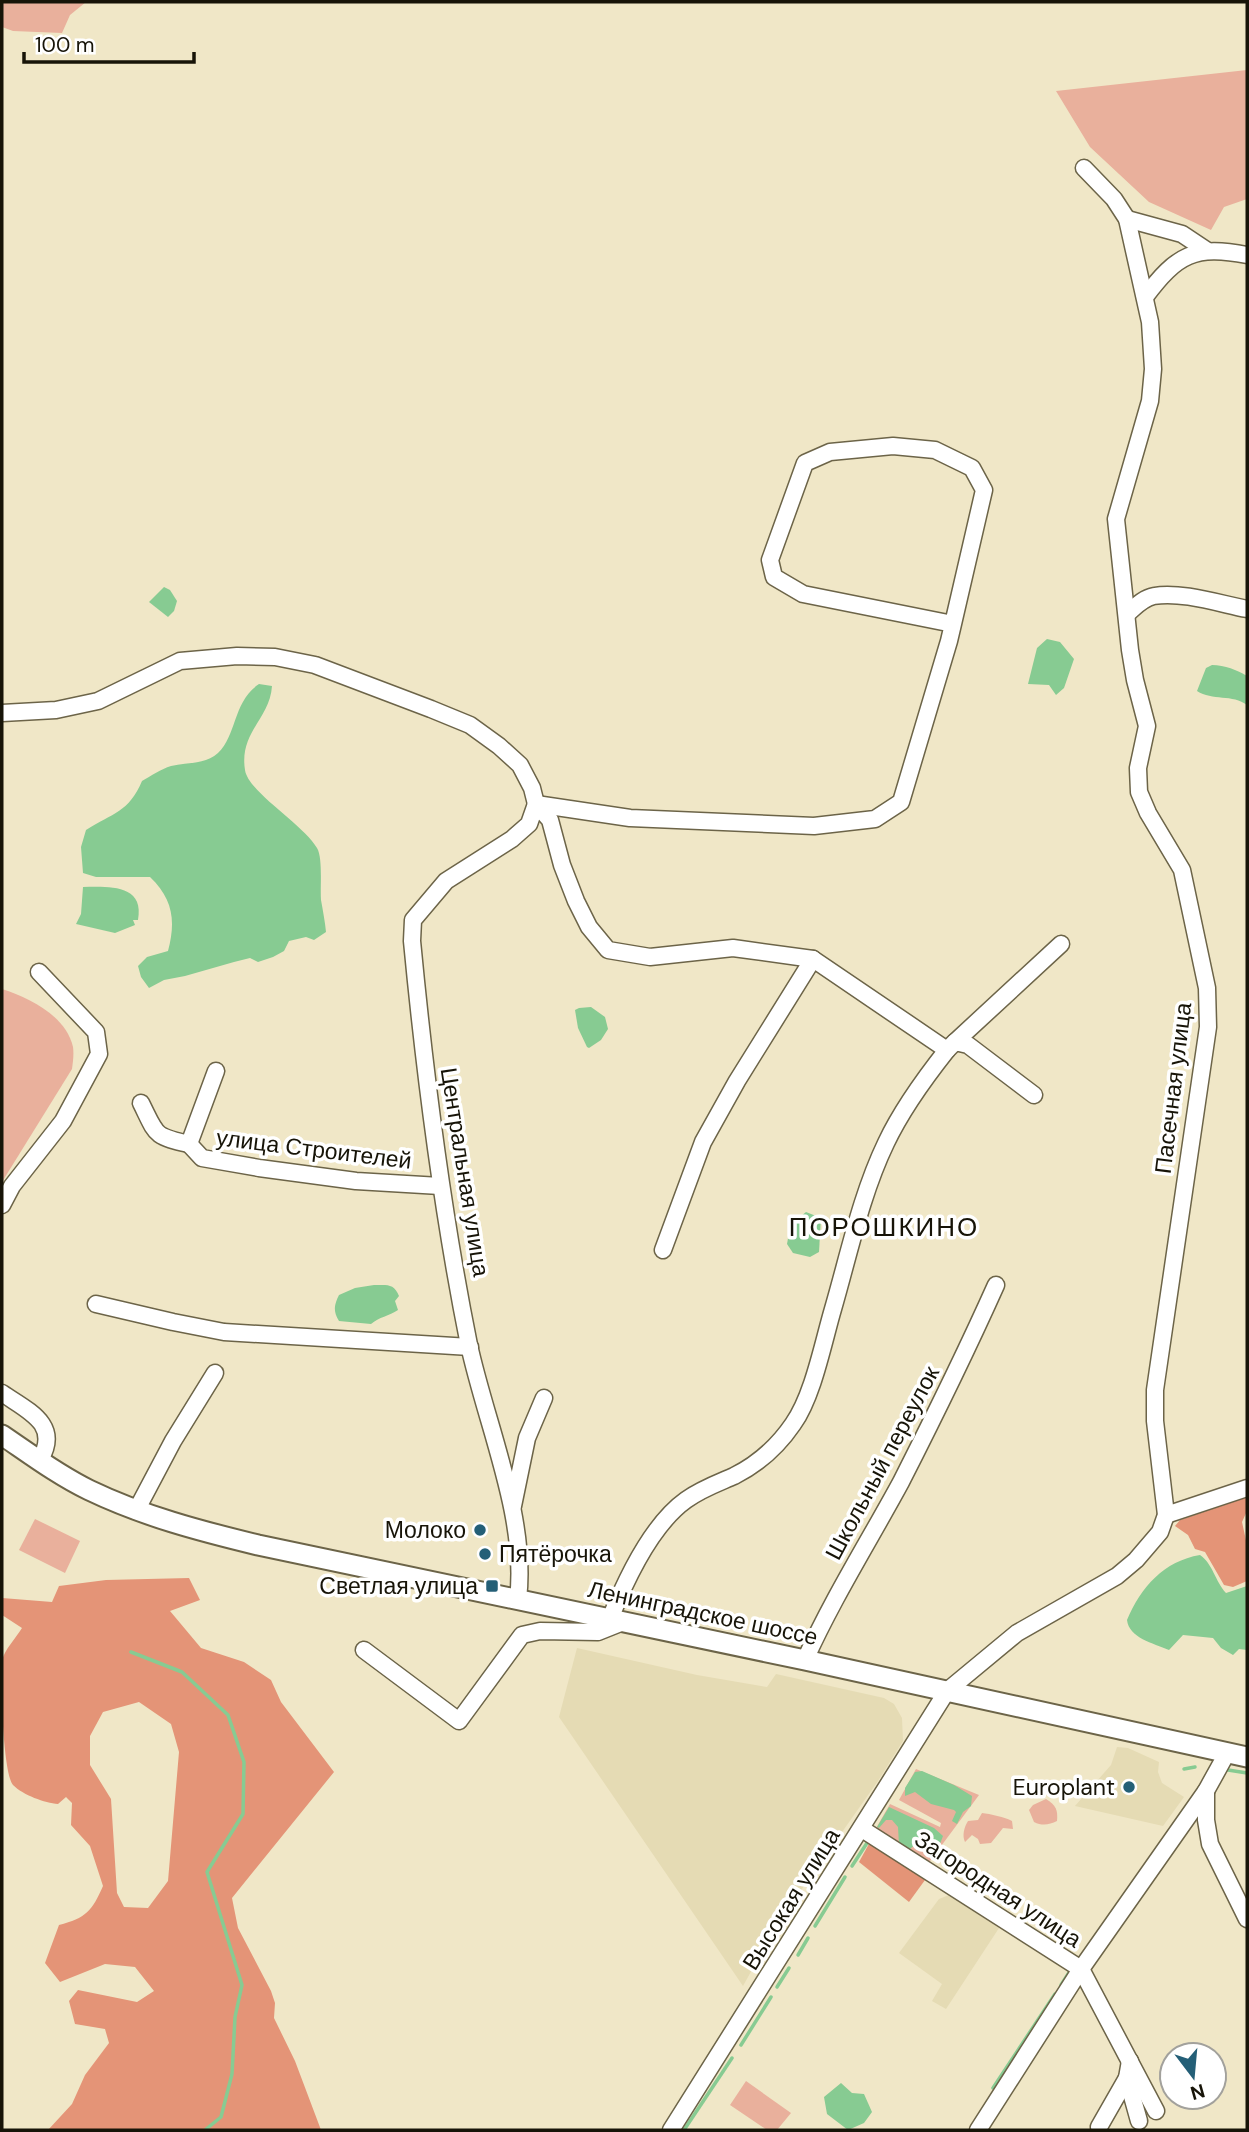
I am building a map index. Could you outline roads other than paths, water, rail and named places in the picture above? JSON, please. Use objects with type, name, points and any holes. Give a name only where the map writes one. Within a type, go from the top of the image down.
[{"type":"main road","name":"Ленинградское шоссе","points":[[2,1435],[86,1489],[136,1511],[193,1529],[1247,1757]]},
{"type":"street","name":"Пасечная улица","points":[[1084,168],[1114,199],[1127,219],[1150,322],[1153,369],[1150,401],[1116,519],[1135,680],[1147,726],[1138,768],[1139,793],[1182,870],[1207,988],[1208,1027],[1155,1390],[1157,1446],[1166,1515]]},
{"type":"street","points":[[1127,219],[1182,234],[1206,250]]},
{"type":"street","points":[[1145,297],[1172,266],[1186,256],[1206,250],[1247,255]]},
{"type":"street","points":[[536,804],[630,818],[814,826],[875,819],[901,802],[953,624],[984,491],[972,468],[935,450],[893,446],[830,452],[805,463],[771,560],[774,577],[803,594],[953,624]]},
{"type":"street","points":[[1127,614],[1141,602],[1154,596],[1179,596],[1247,609]]},
{"type":"street","points":[[2,713],[56,710],[98,701],[180,661],[237,656],[275,657],[315,665],[470,725],[520,765],[532,788],[536,804],[550,820],[562,865],[576,901],[589,926],[608,950],[650,957],[733,948],[813,959],[951,1046],[968,1045],[1034,1095]]},
{"type":"street","name":"Центральная улица","points":[[518,1598],[521,1575],[512,1512],[470,1347],[440,1186],[412,941],[413,920],[446,881],[512,839],[529,824],[536,804]]},
{"type":"street","points":[[364,1650],[458,1721],[522,1636],[540,1631],[598,1632],[617,1620],[620,1595],[647,1546],[669,1514],[687,1499],[761,1459],[799,1415],[814,1376],[865,1197],[886,1143],[916,1090],[951,1046],[1060,944]]},
{"type":"street","points":[[663,1250],[703,1142],[737,1081],[813,959]]},
{"type":"street","points":[[2,1205],[12,1186],[63,1121],[99,1054],[96,1032],[38,972]]},
{"type":"street","points":[[189,1144],[216,1071]]},
{"type":"street","name":"улица Строителей","points":[[141,1103],[154,1129],[162,1138],[189,1144],[202,1158],[356,1181],[440,1186]]},
{"type":"street","name":"Школьный переулок","points":[[805,1660],[824,1619],[906,1471],[996,1285]]},
{"type":"street","points":[[96,1304],[224,1332],[470,1347]]},
{"type":"street","points":[[136,1511],[173,1441],[215,1373]]},
{"type":"street","points":[[2,1394],[38,1418],[44,1427],[48,1438],[47,1448],[40,1460]]},
{"type":"street","points":[[512,1512],[527,1438],[544,1398]]},
{"type":"street","points":[[947,1691],[1017,1633],[1117,1576],[1136,1560],[1160,1532],[1166,1515],[1247,1489]]},
{"type":"street","name":"Высокая улица","points":[[671,2130],[947,1691]]},
{"type":"street","points":[[978,2130],[1081,1969],[1206,1791],[1227,1753]]},
{"type":"street","points":[[1206,1791],[1206,1819],[1210,1844],[1247,1919]]},
{"type":"street","name":"Загородная улица","points":[[862,1829],[1081,1969],[1156,2111]]},
{"type":"street","points":[[1130,2061],[1128,2078],[1139,2121]]},
{"type":"street","points":[[1099,2127],[1128,2078]]},
{"type":"waterway","points":[[131,1652],[182,1672],[228,1715],[244,1762],[243,1814],[207,1872],[242,1985],[235,2017],[232,2074],[221,2117],[205,2130]]},
{"type":"waterway","points":[[1184,1769],[1195,1767]]},
{"type":"waterway","points":[[1228,1770],[1247,1773]]},
{"type":"waterway","points":[[852,1866],[867,1843]]},
{"type":"waterway","points":[[815,1926],[845,1877]]},
{"type":"waterway","points":[[798,1955],[808,1938]]},
{"type":"waterway","points":[[777,1987],[789,1968]]},
{"type":"waterway","points":[[1061,1985],[1069,1970]]},
{"type":"waterway","points":[[993,2088],[1055,1994]]},
{"type":"waterway","points":[[741,2045],[771,1997]]},
{"type":"waterway","points":[[684,2130],[732,2058]]},
{"type":"place","name":"Молоко","points":[[480,1530]]},
{"type":"place","name":"Пятёрочка","points":[[485,1554]]},
{"type":"place","name":"Светлая улица","points":[[492,1586]]},
{"type":"place","name":"Europlant","points":[[1129,1787]]},
{"type":"district","name":"ПОРОШКИНО","points":[[884,1227]]}]
